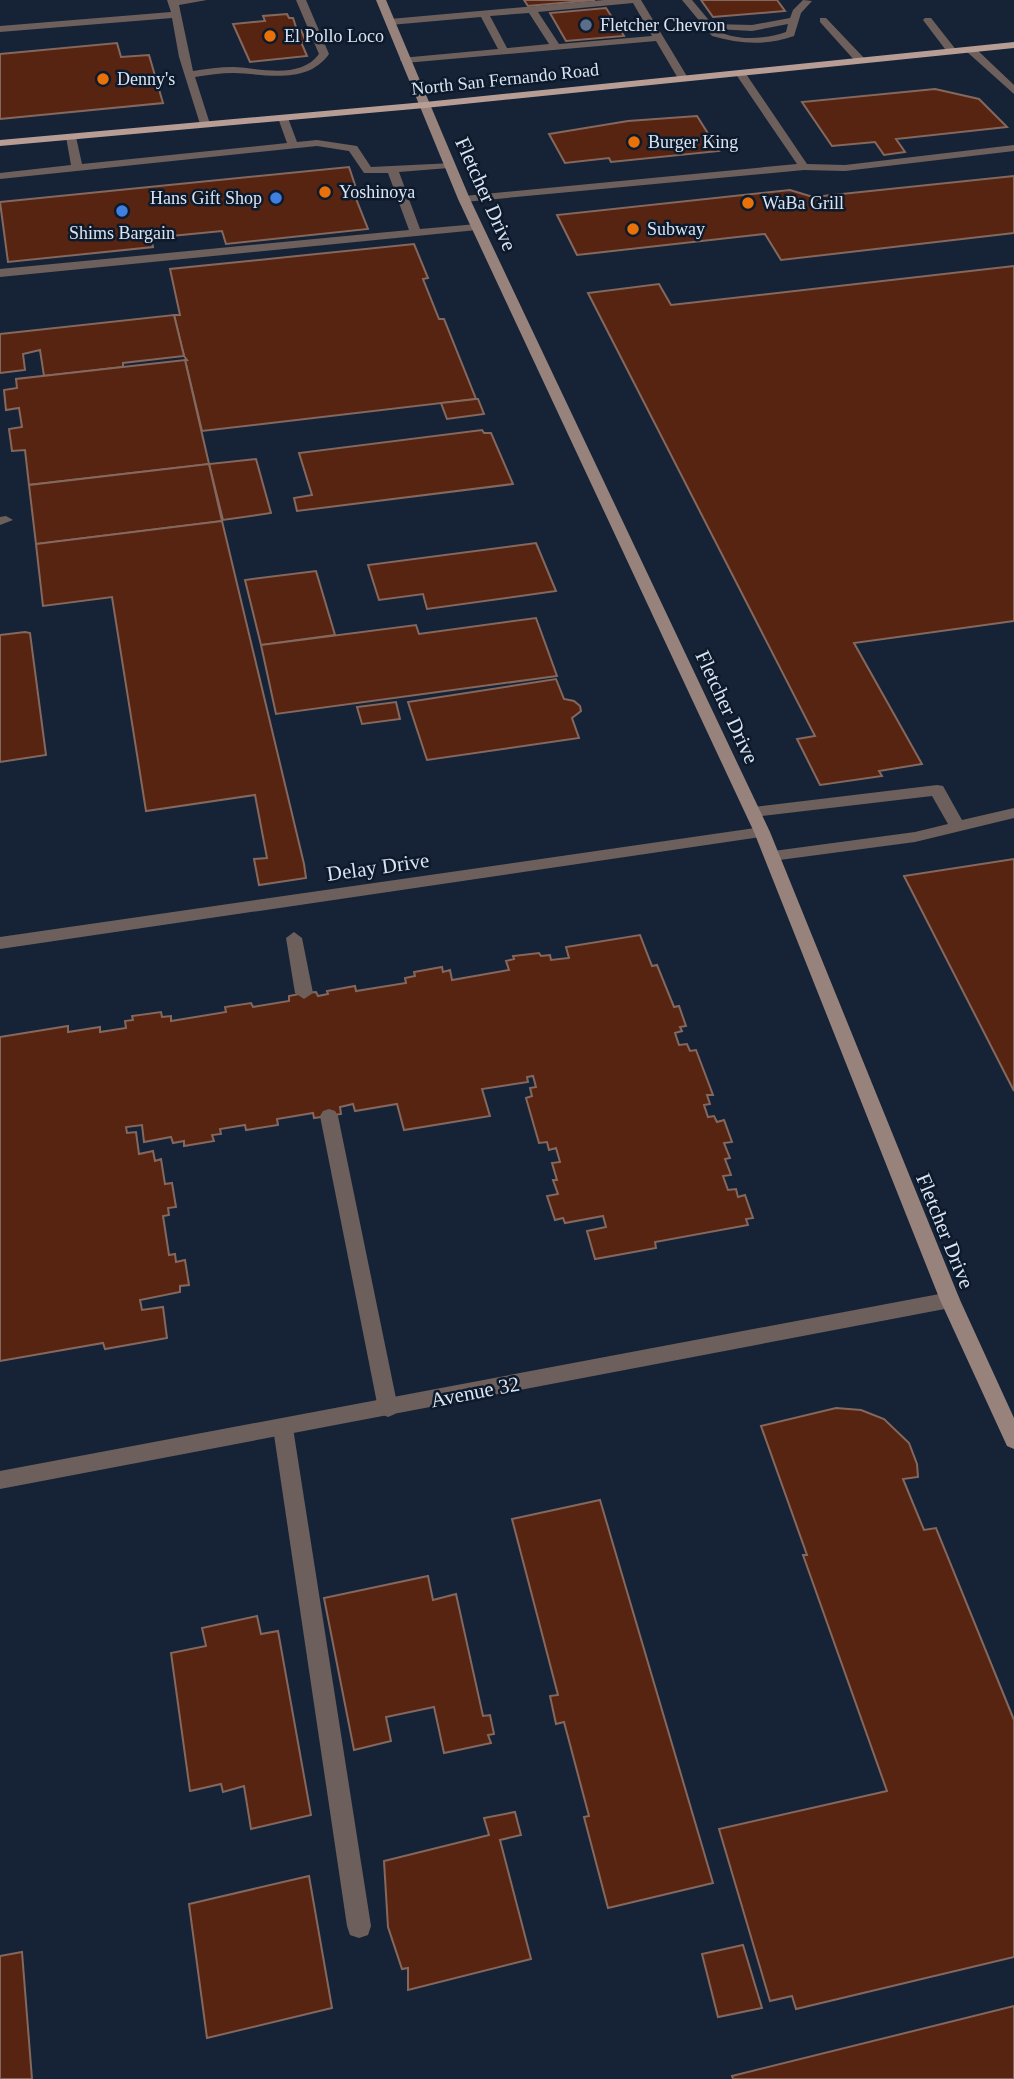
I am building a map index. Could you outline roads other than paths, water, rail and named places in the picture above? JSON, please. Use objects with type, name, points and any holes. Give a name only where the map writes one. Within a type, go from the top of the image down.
[{"type":"main road","name":"Fletcher Drive","points":[[381,0],[464,199],[754,812],[950,1300],[1014,1440]]},
{"type":"main road","name":"North San Fernando Road","points":[[0,143],[425,105],[1014,45]]},
{"type":"street","points":[[202,0],[173,1],[189,74],[205,124]]},
{"type":"street","points":[[189,74],[231,70],[283,72],[312,68],[321,61],[324,54],[301,0]]},
{"type":"street","points":[[390,22],[636,0],[683,79]]},
{"type":"street","points":[[687,0],[715,34],[750,41],[779,39],[791,34],[796,12],[807,1]]},
{"type":"street","points":[[532,10],[556,47]]},
{"type":"street","points":[[484,14],[504,51]]},
{"type":"street","points":[[0,29],[176,15]]},
{"type":"street","points":[[705,25],[752,28],[795,20]]},
{"type":"street","points":[[823,20],[860,60]]},
{"type":"street","points":[[928,20],[952,51]]},
{"type":"street","points":[[405,60],[658,37]]},
{"type":"street","points":[[970,49],[1014,91]]},
{"type":"street","points":[[740,73],[804,167]]},
{"type":"street","points":[[283,118],[293,145]]},
{"type":"street","points":[[71,136],[76,168]]},
{"type":"street","points":[[0,176],[317,143],[353,148],[368,171],[450,165]]},
{"type":"street","points":[[464,199],[804,167],[845,168],[1014,148]]},
{"type":"street","points":[[392,169],[416,233]]},
{"type":"street","points":[[0,273],[477,227]]},
{"type":"street","points":[[754,812],[937,790],[957,825]]},
{"type":"street","points":[[772,856],[915,837],[1014,813]]},
{"type":"street","name":"Delay Drive","points":[[0,943],[762,832]]},
{"type":"street","points":[[294,938],[304,993]]},
{"type":"street","points":[[328,1116],[388,1408]]},
{"type":"street","name":"Avenue 32","points":[[0,1480],[950,1300]]},
{"type":"street","points":[[283,1428],[359,1926]]},
{"type":"place","name":"Fletcher Chevron","points":[[586,25]]},
{"type":"place","name":"El Pollo Loco","points":[[270,36]]},
{"type":"place","name":"Denny's","points":[[103,79]]},
{"type":"place","name":"Burger King","points":[[634,142]]},
{"type":"place","name":"Yoshinoya","points":[[325,192]]},
{"type":"place","name":"Hans Gift Shop","points":[[276,198]]},
{"type":"place","name":"WaBa Grill","points":[[748,203]]},
{"type":"place","name":"Shims Bargain","points":[[122,211]]},
{"type":"place","name":"Subway","points":[[633,229]]}]
